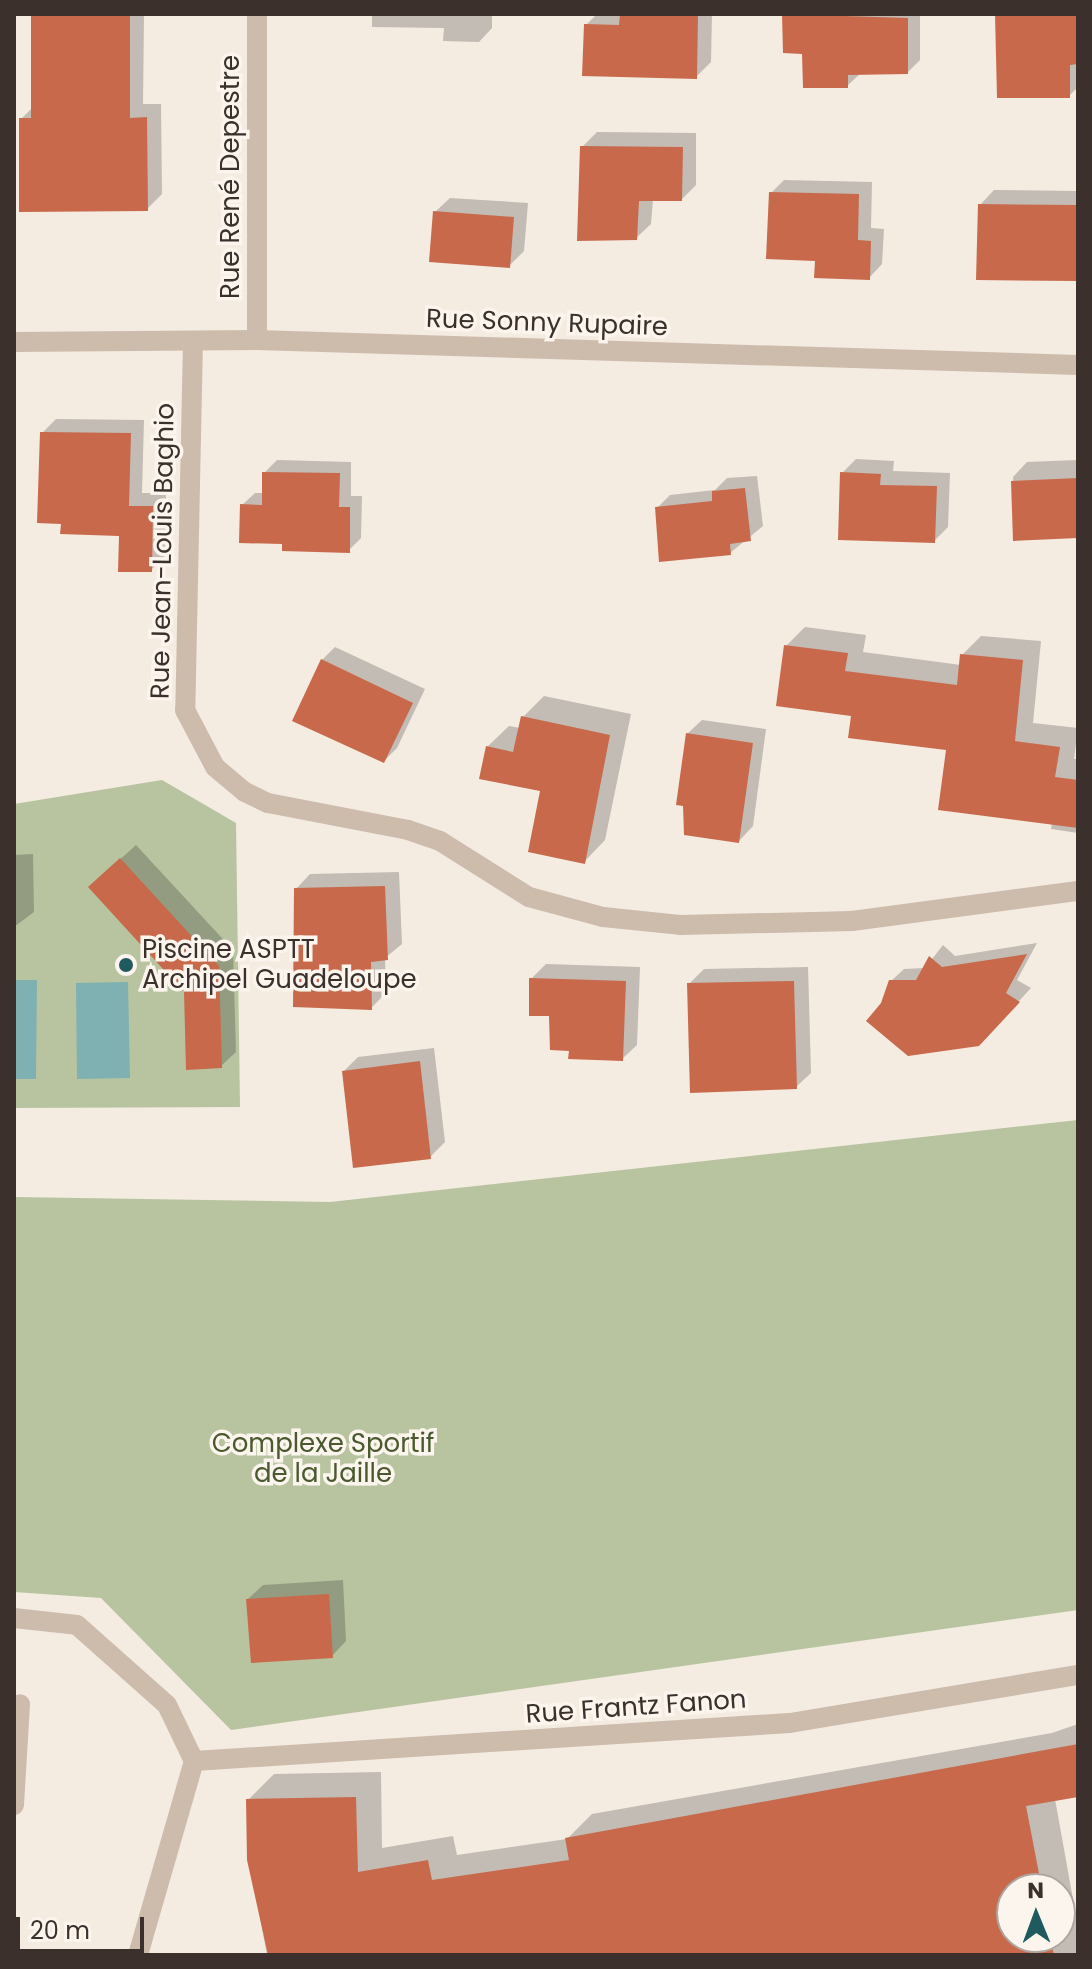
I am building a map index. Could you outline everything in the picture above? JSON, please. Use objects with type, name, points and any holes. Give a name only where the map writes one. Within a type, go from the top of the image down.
[{"type":"street","name":"Rue René Depestre","points":[[257,14],[257,340]]},
{"type":"street","name":"Rue Sonny Rupaire","points":[[14,342],[257,340],[1078,365]]},
{"type":"street","name":"Rue Jean-Louis Baghio","points":[[193,341],[185,710],[215,767],[245,792],[268,803],[408,830],[440,841],[529,897],[603,917],[680,925],[852,921],[1078,891]]},
{"type":"street","points":[[14,1618],[77,1625],[167,1705],[194,1761],[138,1955]]},
{"type":"street","name":"Rue Frantz Fanon","points":[[194,1761],[790,1723],[1078,1675]]},
{"type":"street","points":[[14,1805],[20,1704]]},
{"type":"green space","name":"Piscine ASPTT Archipel Guadeloupe","points":[[162,780],[236,823],[240,1107],[14,1108],[14,804]]},
{"type":"green space","name":"Complexe Sportif de la Jaille","points":[[1078,1120],[1078,1610],[231,1730],[101,1598],[14,1592],[14,1197],[330,1202]]},
{"type":"water","points":[[14,980],[37,980],[36,1079],[14,1079]]},
{"type":"water","points":[[128,982],[130,1078],[77,1079],[76,983]]},
{"type":"building","points":[[31,14],[130,14],[130,118],[147,117],[148,211],[19,212],[19,118],[31,118]]},
{"type":"building","points":[[620,14],[698,14],[697,79],[582,76],[584,24],[619,25]]},
{"type":"building","points":[[782,14],[908,18],[908,74],[848,75],[848,88],[803,88],[802,54],[783,53]]},
{"type":"building","points":[[995,14],[1078,14],[1078,64],[1070,65],[1070,98],[997,98]]},
{"type":"building","points":[[580,146],[683,147],[682,201],[639,201],[637,240],[577,241]]},
{"type":"building","points":[[769,192],[859,194],[858,240],[871,241],[870,280],[814,278],[815,261],[766,259]]},
{"type":"building","points":[[978,204],[1078,205],[1078,281],[976,280]]},
{"type":"building","points":[[433,211],[514,217],[510,268],[429,262]]},
{"type":"building","points":[[40,432],[131,433],[129,506],[153,506],[152,572],[118,572],[119,536],[60,534],[61,524],[37,523]]},
{"type":"building","points":[[262,472],[340,473],[339,507],[350,507],[350,553],[282,551],[282,544],[239,543],[240,504],[262,505]]},
{"type":"building","points":[[840,472],[881,474],[880,485],[937,486],[935,543],[838,540]]},
{"type":"building","points":[[1078,478],[1078,538],[1013,541],[1011,481]]},
{"type":"building","points":[[745,488],[751,541],[730,544],[731,555],[659,562],[655,507],[712,501],[712,491]]},
{"type":"building","points":[[784,645],[848,653],[845,671],[957,685],[960,654],[1023,660],[1015,741],[1060,747],[1055,777],[1078,780],[1078,828],[938,810],[946,750],[848,738],[851,716],[776,706]]},
{"type":"building","points":[[321,659],[413,703],[384,763],[292,721]]},
{"type":"building","points":[[521,716],[610,735],[585,864],[528,852],[540,791],[479,779],[486,746],[513,752]]},
{"type":"building","points":[[686,733],[753,743],[739,843],[684,835],[683,806],[676,805]]},
{"type":"building","points":[[120,858],[219,966],[222,1068],[186,1070],[184,992],[88,887]]},
{"type":"building","points":[[385,886],[388,960],[371,962],[372,1010],[293,1007],[294,888]]},
{"type":"building","points":[[1027,954],[1006,993],[1020,1002],[979,1046],[908,1056],[866,1021],[881,1003],[889,980],[916,980],[929,956],[942,967]]},
{"type":"building","points":[[529,978],[626,981],[623,1061],[568,1059],[569,1051],[550,1050],[549,1016],[529,1016]]},
{"type":"building","points":[[794,981],[797,1089],[690,1093],[687,983]]},
{"type":"building","points":[[420,1061],[431,1159],[353,1168],[342,1071]]},
{"type":"building","points":[[329,1594],[333,1658],[251,1663],[246,1599]]},
{"type":"building","points":[[1078,1744],[1078,1797],[1026,1806],[1039,1873],[996,1873],[996,1953],[1054,1955],[268,1955],[247,1860],[246,1799],[356,1797],[358,1872],[428,1860],[432,1880],[569,1860],[565,1838]]},
{"type":"place","name":"Piscine ASPTT Archipel Guadeloupe","points":[[126,965]]}]
